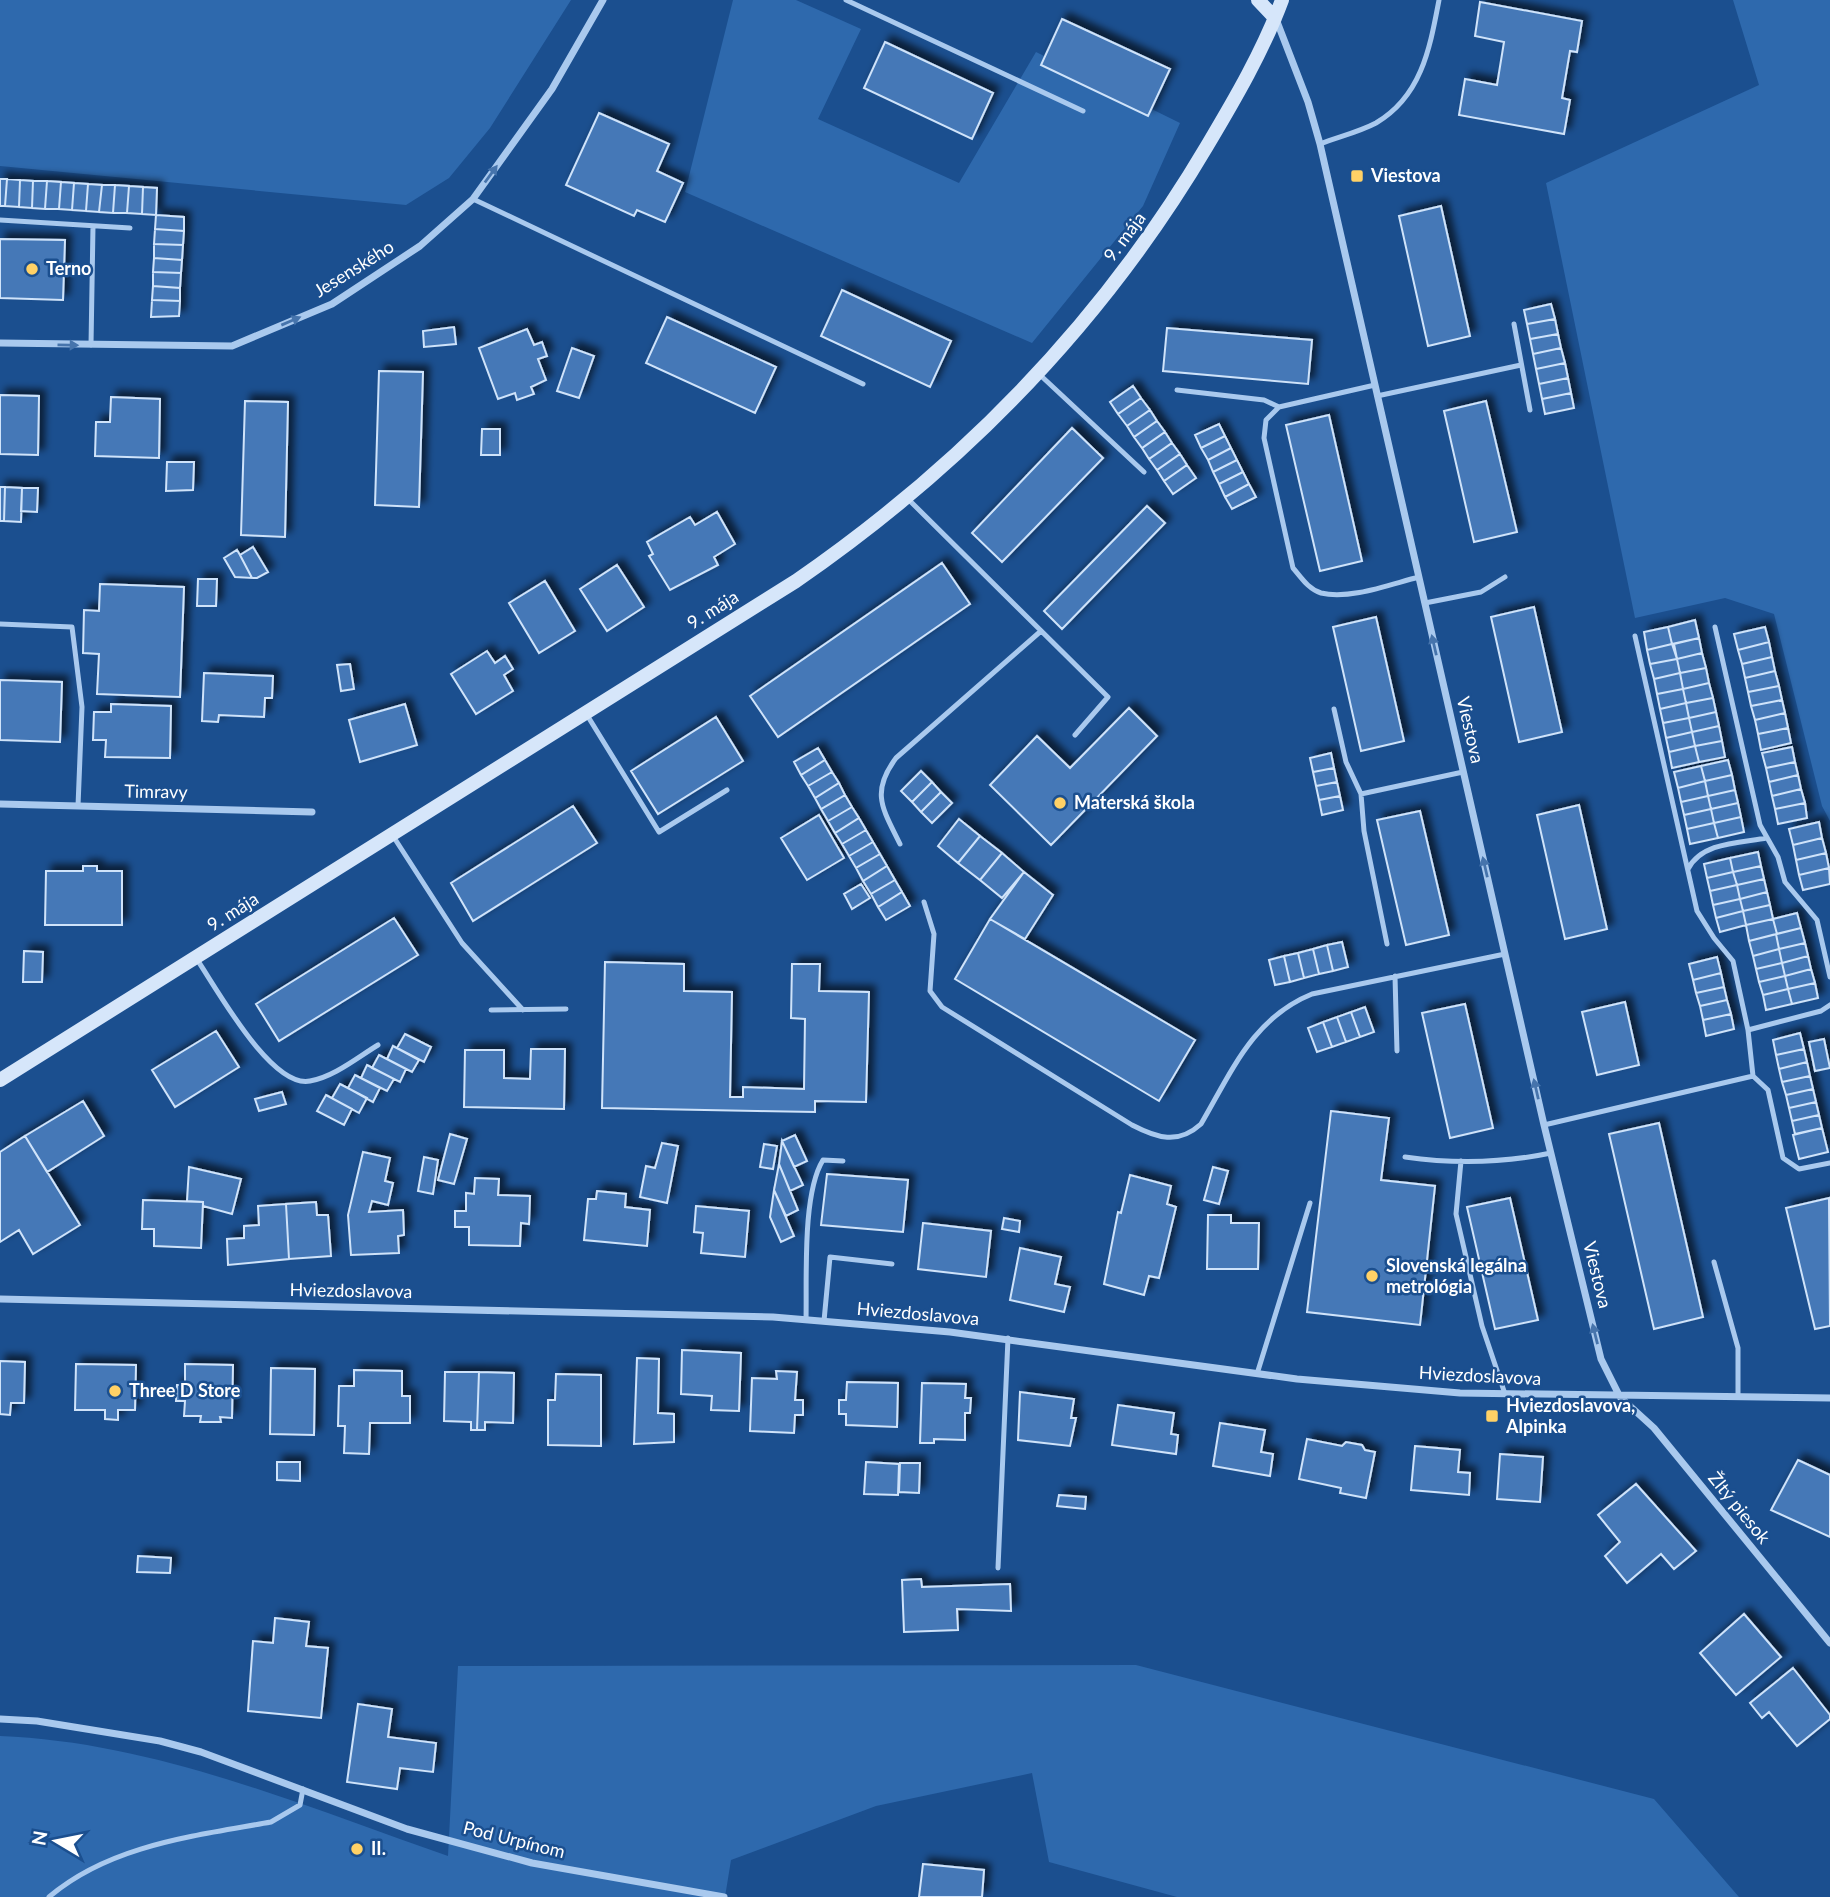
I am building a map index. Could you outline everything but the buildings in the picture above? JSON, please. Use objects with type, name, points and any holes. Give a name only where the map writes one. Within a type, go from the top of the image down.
[{"type":"main road","points":[[1258,0],[1275,18]]},
{"type":"main road","name":"9. mája","points":[[0,1080],[796,581],[908,499],[977,437],[1038,373],[1112,285],[1171,207],[1238,94],[1282,0]]},
{"type":"street","name":"Jesenského","points":[[0,343],[232,346],[332,304],[420,246],[472,199],[552,89],[603,0]]},
{"type":"street","name":"Viestova","points":[[1275,18],[1308,102],[1320,144],[1544,1125],[1601,1359],[1620,1396]]},
{"type":"street","name":"Timravy","points":[[0,804],[312,812]]},
{"type":"street","name":"Hviezdoslavova","points":[[0,1298],[806,1320],[1008,1338],[1257,1374],[1447,1392],[1830,1398]]},
{"type":"street","name":"Žltý piesok","points":[[1620,1396],[1654,1428],[1830,1643]]},
{"type":"street","name":"Pod Urpínom","points":[[0,1719],[37,1721],[160,1741],[201,1752],[407,1829],[532,1863],[724,1897]]},
{"type":"lane","points":[[846,0],[1083,111]]},
{"type":"lane","points":[[1320,144],[1376,123],[1395,108],[1412,89],[1427,62],[1439,0]]},
{"type":"lane","points":[[472,199],[863,384]]},
{"type":"lane","points":[[0,220],[130,228]]},
{"type":"lane","points":[[91,345],[93,226]]},
{"type":"lane","points":[[1514,324],[1530,410]]},
{"type":"lane","points":[[1377,397],[1521,366]]},
{"type":"lane","points":[[1038,373],[1144,472]]},
{"type":"lane","points":[[1375,385],[1279,407],[1266,420],[1264,438],[1293,568],[1307,585],[1321,593],[1343,594],[1419,577]]},
{"type":"lane","points":[[1177,390],[1264,400],[1279,407]]},
{"type":"lane","points":[[908,499],[1108,697],[1075,735]]},
{"type":"lane","points":[[1425,604],[1481,592],[1505,577]]},
{"type":"lane","points":[[0,624],[72,627],[82,707],[78,806]]},
{"type":"lane","points":[[1714,626],[1760,825],[1778,857],[1785,882],[1817,920],[1830,977]]},
{"type":"lane","points":[[900,844],[881,803],[885,773],[896,758],[1041,631]]},
{"type":"lane","points":[[1635,636],[1697,911],[1733,961],[1748,1030],[1753,1076],[1768,1090],[1783,1158],[1790,1166],[1799,1169],[1830,1163]]},
{"type":"lane","points":[[1334,709],[1346,762],[1361,794],[1364,831],[1387,944]]},
{"type":"lane","points":[[586,713],[659,832],[727,790]]},
{"type":"lane","points":[[1361,794],[1463,772]]},
{"type":"lane","points":[[392,835],[463,943],[523,1010]]},
{"type":"lane","points":[[1688,869],[1695,856],[1704,850],[1767,838]]},
{"type":"lane","points":[[924,902],[934,934],[930,990],[942,1007],[1132,1125],[1166,1139],[1192,1132],[1200,1124],[1251,1041],[1278,1011],[1312,994],[1505,954]]},
{"type":"lane","points":[[196,958],[262,1054],[289,1078],[301,1082],[322,1078],[378,1045]]},
{"type":"lane","points":[[1395,976],[1397,1051]]},
{"type":"lane","points":[[1748,1030],[1821,1011],[1830,1005]]},
{"type":"lane","points":[[491,1010],[566,1010]]},
{"type":"lane","points":[[1821,1011],[1830,1014]]},
{"type":"lane","points":[[1544,1125],[1753,1076]]},
{"type":"lane","points":[[1405,1157],[1461,1161],[1517,1160],[1551,1153]]},
{"type":"lane","points":[[806,1320],[806,1253],[814,1173],[823,1160],[843,1161]]},
{"type":"lane","points":[[1461,1161],[1456,1214],[1482,1326],[1505,1394]]},
{"type":"lane","points":[[1257,1374],[1310,1203]]},
{"type":"lane","points":[[824,1321],[830,1256],[892,1264]]},
{"type":"lane","points":[[1714,1262],[1738,1348],[1738,1397]]},
{"type":"lane","points":[[998,1568],[1008,1338]]},
{"type":"lane","points":[[49,1897],[69,1880],[123,1855],[181,1838],[271,1822],[284,1817],[300,1805],[303,1789]]},
{"type":"shaded area","points":[[0,0],[571,0],[490,128],[449,178],[406,205],[0,166]]},
{"type":"shaded area","points":[[733,0],[796,0],[861,29],[818,119],[959,183],[1036,52],[1180,123],[1143,206],[1032,343],[685,192]]},
{"type":"shaded area","points":[[1733,0],[1830,0],[1830,821],[1822,806],[1774,614],[1725,598],[1635,618],[1546,183],[1759,85]]},
{"type":"shaded area","points":[[1136,1665],[1654,1799],[1739,1897],[1177,1897],[1049,1862],[1032,1773],[876,1806],[731,1860],[725,1897],[0,1897],[0,1736],[58,1741],[172,1763],[228,1779],[448,1856],[458,1666]]},
{"type":"place","name":"Viestova","points":[[1357,176]]},
{"type":"place","name":"Terno","points":[[32,269]]},
{"type":"place","name":"Materská škola","points":[[1060,803]]},
{"type":"place","name":"Slovenská legálna metrológia","points":[[1372,1276]]},
{"type":"place","name":"Three D Store","points":[[115,1391]]},
{"type":"place","name":"Hviezdoslavova, Alpinka","points":[[1492,1416]]},
{"type":"place","name":"II.","points":[[357,1849]]}]
